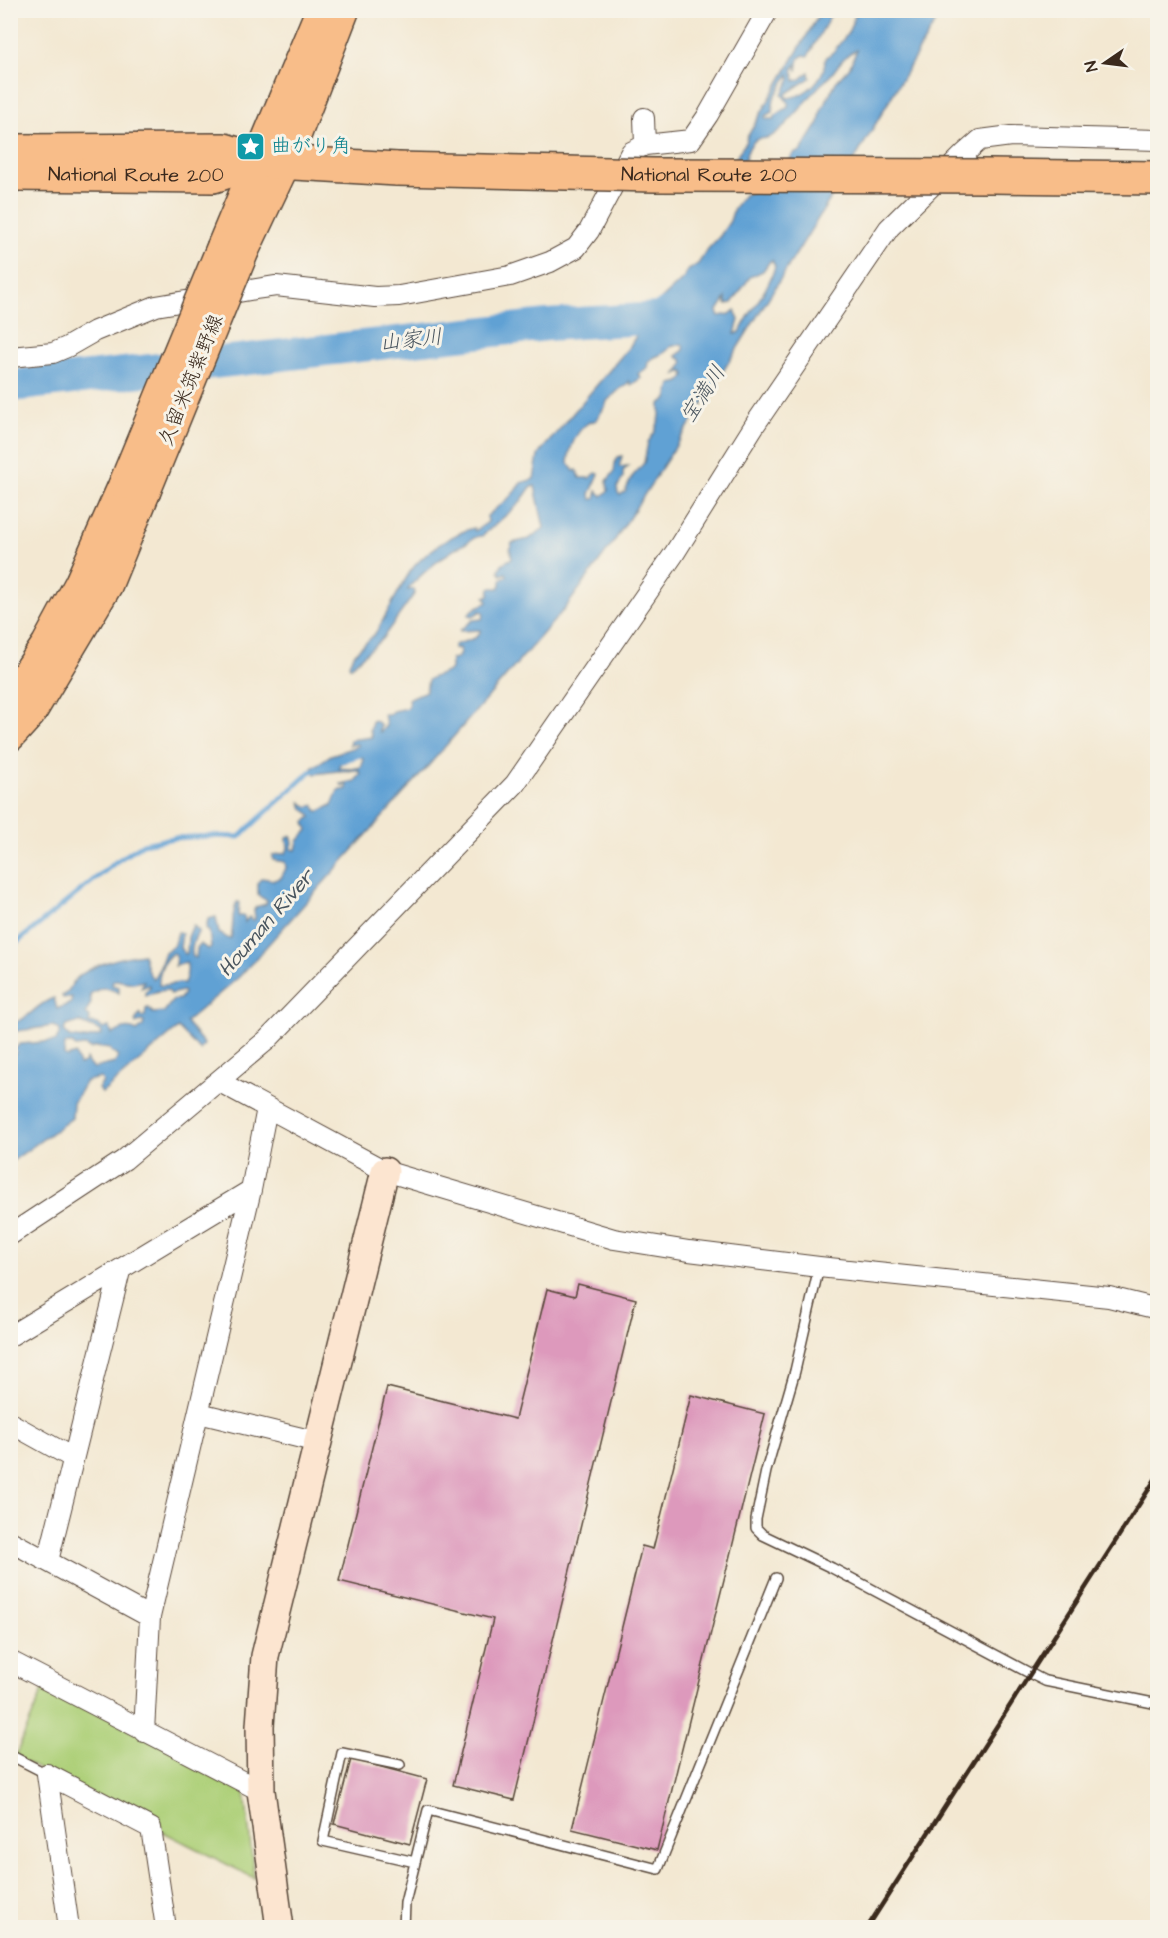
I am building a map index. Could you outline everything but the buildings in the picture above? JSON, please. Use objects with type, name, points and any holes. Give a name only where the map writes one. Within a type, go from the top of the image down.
[{"type":"highway","name":"National Route 200","points":[[10,152],[224,150],[272,162],[397,169],[653,175],[1158,178]]},
{"type":"highway","name":"National Route 200","points":[[10,174],[213,176],[272,162]]},
{"type":"main road","name":"久留米筑紫野線","points":[[272,162],[321,10]]},
{"type":"main road","name":"久留米筑紫野線","points":[[10,736],[30,714],[106,585],[135,488],[233,248],[344,10]]},
{"type":"main road","name":"久留米筑紫野線","points":[[10,699],[47,644],[135,488]]},
{"type":"street","points":[[10,357],[53,353],[95,331],[156,306],[167,304],[276,286],[375,297],[399,296],[510,276],[540,266],[576,248],[589,231],[631,152],[645,145],[691,140],[708,115],[768,10]]},
{"type":"street","points":[[644,118],[645,145]]},
{"type":"street","points":[[10,1235],[124,1160],[267,1040],[515,783],[667,564],[756,423],[889,228],[964,154],[980,141],[1011,136],[1158,140]]},
{"type":"street","points":[[218,1081],[385,1171],[614,1239],[819,1267],[1109,1297],[1158,1309]]},
{"type":"street","points":[[144,1731],[150,1617],[251,1190],[267,1108]]},
{"type":"street","points":[[280,1928],[261,1791],[260,1726],[266,1656],[385,1171]]},
{"type":"street","points":[[10,1336],[251,1190]]},
{"type":"street","points":[[48,1561],[120,1271]]},
{"type":"street","points":[[199,1413],[318,1442]]},
{"type":"street","points":[[10,1423],[73,1458]]},
{"type":"street","points":[[10,1541],[150,1617]]},
{"type":"street","points":[[10,1661],[261,1791]]},
{"type":"street","points":[[47,1774],[69,1928]]},
{"type":"street","points":[[47,1774],[151,1828],[166,1928]]},
{"type":"lane","points":[[819,1267],[795,1371],[766,1471],[756,1528],[763,1535],[832,1568],[1045,1681],[1158,1704]]},
{"type":"lane","points":[[404,1928],[405,1903],[428,1810],[658,1869],[776,1578]]},
{"type":"lane","points":[[400,1765],[342,1753],[323,1841],[415,1862]]},
{"type":"lane","points":[[10,1755],[47,1774]]},
{"type":"green space","points":[[47,1680],[244,1782],[254,1878],[15,1757]]},
{"type":"water","points":[[821,11],[833,11],[808,56],[804,55],[799,58],[797,72],[796,64],[793,69],[795,81],[809,72],[810,78],[786,94],[787,98],[803,93],[813,86],[823,71],[826,58],[848,33],[857,11],[942,11],[852,164],[692,421],[613,543],[566,607],[423,772],[239,977],[186,1022],[204,1044],[200,1050],[178,1028],[102,1093],[98,1089],[103,1082],[101,1078],[86,1081],[73,1103],[72,1118],[11,1162],[10,1056],[16,1053],[15,1049],[20,1044],[56,1041],[60,1032],[53,1026],[11,1032],[11,1023],[23,1019],[54,998],[57,1009],[71,1003],[72,997],[63,998],[62,996],[68,992],[74,982],[90,969],[107,962],[143,954],[148,972],[153,979],[165,952],[174,945],[178,932],[182,934],[180,948],[185,954],[187,953],[188,937],[193,925],[199,931],[192,950],[193,957],[196,958],[200,944],[208,949],[211,947],[209,931],[206,929],[208,919],[216,917],[219,933],[231,938],[237,902],[239,902],[238,916],[244,916],[245,922],[249,917],[255,919],[256,907],[266,904],[267,901],[258,895],[258,882],[262,878],[274,880],[281,878],[286,868],[285,862],[273,860],[273,855],[286,853],[287,838],[291,835],[293,843],[291,849],[296,850],[298,841],[308,830],[305,822],[311,817],[303,809],[301,802],[308,807],[314,805],[317,811],[320,811],[332,805],[338,791],[347,789],[347,785],[342,786],[341,784],[355,781],[361,774],[359,771],[338,771],[315,774],[312,768],[331,755],[358,746],[357,744],[349,745],[350,740],[372,737],[370,730],[372,721],[381,725],[380,732],[386,726],[384,714],[407,708],[408,699],[426,691],[428,680],[451,669],[451,659],[457,658],[460,654],[459,648],[454,649],[454,645],[475,638],[480,633],[480,630],[460,630],[473,620],[482,619],[484,613],[481,611],[473,616],[469,613],[487,603],[485,597],[489,595],[490,588],[499,588],[501,580],[507,576],[506,573],[501,575],[499,570],[502,564],[512,558],[510,549],[512,543],[529,539],[544,528],[535,486],[531,487],[519,504],[482,536],[475,537],[450,552],[416,580],[408,590],[414,589],[415,593],[382,639],[350,667],[349,664],[355,653],[378,629],[410,572],[422,558],[439,545],[457,534],[474,528],[475,531],[488,522],[487,516],[511,496],[521,483],[534,479],[541,451],[630,346],[654,306],[683,279],[687,271],[698,264],[730,221],[734,208],[744,195],[756,189],[788,164],[793,154],[801,151],[819,123],[821,111],[836,82],[849,68],[857,50],[843,59],[782,128],[770,137],[754,141],[745,160],[736,163],[737,155],[747,141],[746,139]],"holes":[[[789,74],[790,80],[782,95],[788,102],[788,107],[774,119],[766,119],[765,116],[772,112],[774,98]],[[772,260],[775,266],[772,275],[740,332],[735,334],[739,320],[735,310],[730,314],[719,316],[717,312],[726,298],[726,304],[732,303],[750,277],[763,271]],[[683,345],[684,350],[676,356],[682,360],[683,364],[676,374],[683,371],[685,375],[680,382],[671,384],[667,399],[660,404],[660,417],[655,432],[648,442],[644,463],[632,477],[625,492],[620,495],[617,488],[623,477],[623,471],[628,466],[619,467],[622,456],[618,457],[614,472],[607,481],[608,491],[602,496],[597,491],[595,499],[591,499],[590,494],[599,474],[596,473],[590,478],[580,478],[577,470],[574,471],[568,463],[574,441],[584,426],[597,420],[607,401],[629,381],[631,385],[641,378],[638,374],[647,368],[648,362],[670,347]],[[355,755],[364,760],[361,767],[339,768],[340,763],[346,762],[348,757]],[[173,953],[176,955],[175,966],[186,962],[187,972],[184,983],[159,985],[160,971],[166,959]],[[116,980],[133,983],[144,981],[141,988],[149,985],[150,987],[145,992],[145,996],[168,990],[170,994],[183,991],[184,993],[180,999],[173,1000],[164,1012],[153,1013],[148,1008],[146,1009],[145,1016],[141,1017],[140,1014],[135,1021],[136,1024],[144,1022],[137,1031],[127,1029],[112,1034],[109,1027],[103,1029],[98,1024],[89,1023],[90,1018],[86,1013],[91,1003],[90,994],[105,988],[119,993],[119,987],[112,985]],[[79,1022],[101,1031],[102,1035],[85,1039],[69,1037],[64,1030],[66,1026]],[[65,1044],[73,1044],[75,1047],[85,1046],[90,1049],[96,1047],[110,1049],[118,1057],[115,1063],[94,1068],[86,1059],[79,1065],[75,1054],[67,1057],[64,1055]]]},
{"type":"waterway","name":"山家川","points":[[10,386],[547,325],[660,318],[685,304]]},
{"type":"waterway","points":[[341,761],[363,754]]},
{"type":"waterway","points":[[10,948],[117,861],[143,844],[174,838],[239,837],[310,772],[318,769]]},
{"type":"railway","points":[[867,1928],[1158,1475]]},
{"type":"place","name":"曲がり角","points":[[250,146]]},
{"type":"water label","name":"宝満川","points":[[703,394]]},
{"type":"water label","name":"Houman River","points":[[266,923]]}]
